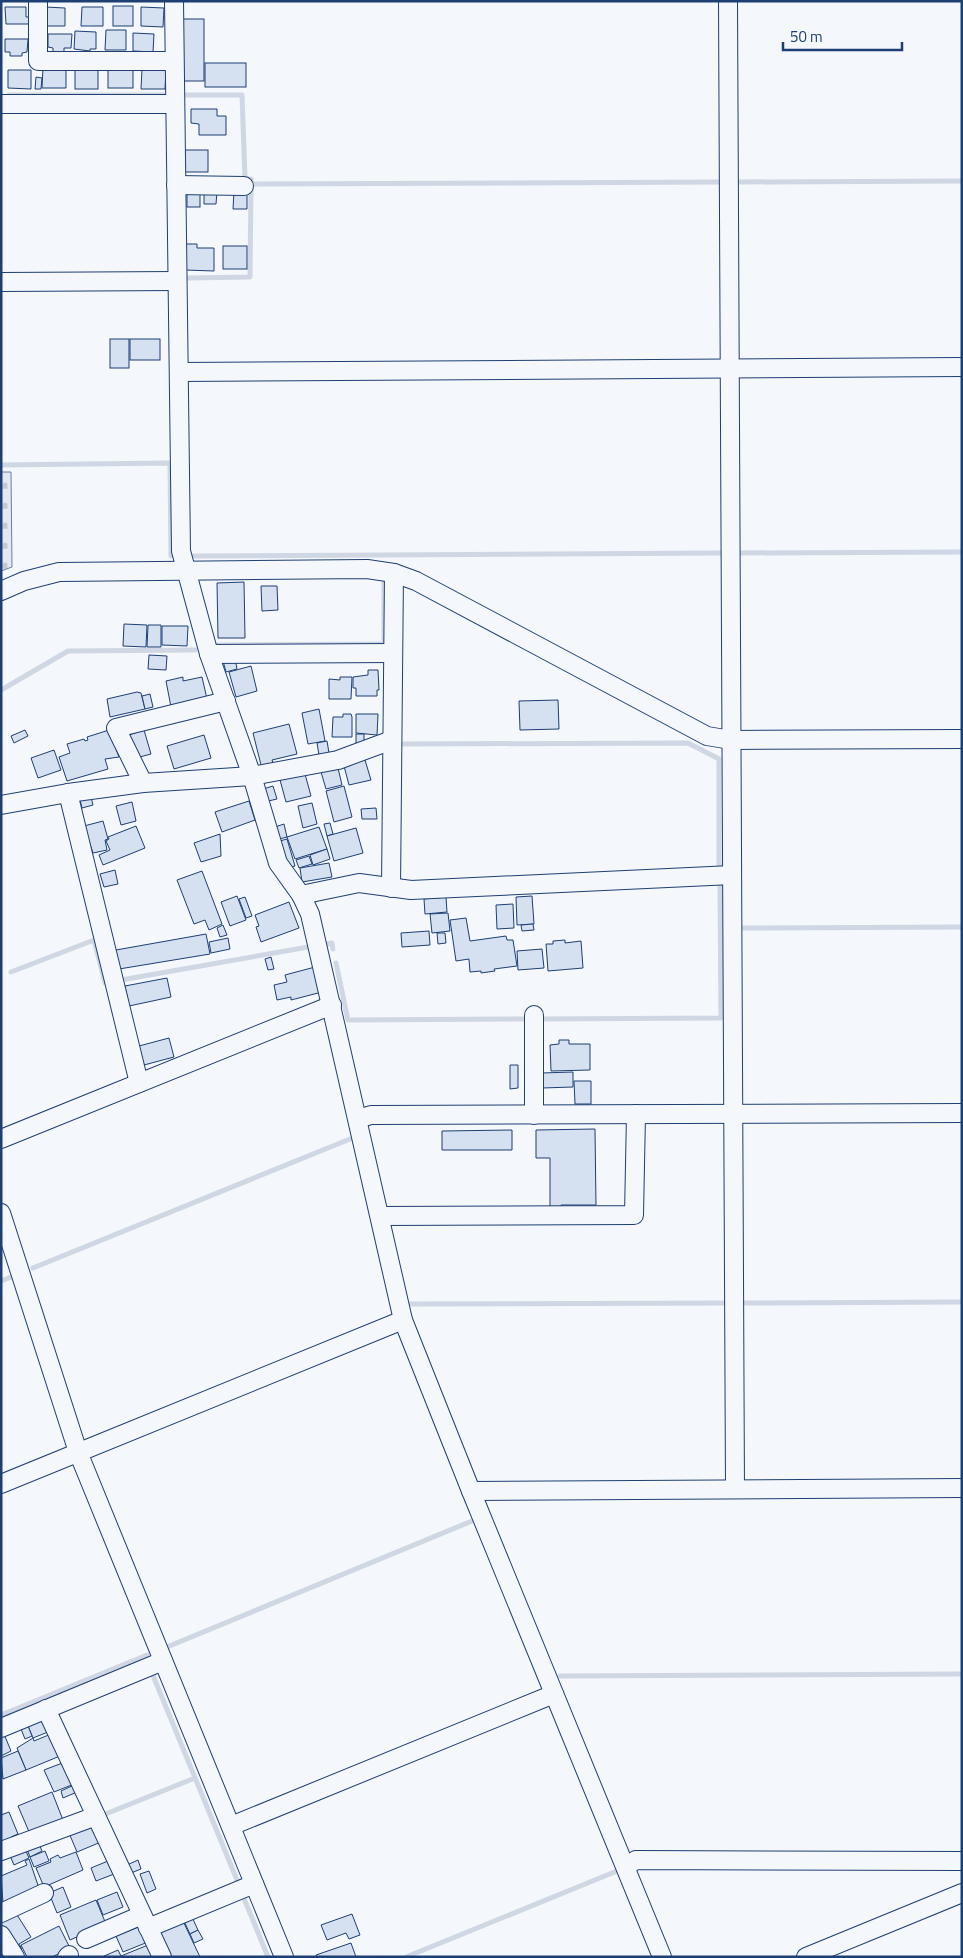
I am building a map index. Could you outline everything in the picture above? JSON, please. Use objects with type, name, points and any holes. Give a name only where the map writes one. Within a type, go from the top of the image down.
[{"type":"street","points":[[38,1],[38,61],[174,62]]},
{"type":"street","points":[[174,1],[181,551],[184,571],[209,654],[252,776],[278,863],[301,895],[310,914],[403,1320],[471,1492],[662,1957]]},
{"type":"street","points":[[728,1],[735,1489]]},
{"type":"street","points":[[1,104],[175,104]]},
{"type":"street","points":[[176,185],[244,186]]},
{"type":"street","points":[[1,282],[177,281]]},
{"type":"street","points":[[179,372],[962,367]]},
{"type":"street","points":[[1,591],[59,572],[368,569],[394,573],[416,581],[707,736],[731,740],[962,739]]},
{"type":"street","points":[[391,888],[394,573]]},
{"type":"street","points":[[209,654],[393,653]]},
{"type":"street","points":[[142,783],[116,728],[226,701]]},
{"type":"street","points":[[1,805],[68,792],[142,783],[252,776],[338,760],[392,740]]},
{"type":"street","points":[[68,792],[139,1083]]},
{"type":"street","points":[[301,895],[359,883],[411,890],[732,875]]},
{"type":"street","points":[[1,1139],[332,1005]]},
{"type":"street","points":[[534,1015],[534,1115]]},
{"type":"street","points":[[358,1119],[371,1115],[962,1113]]},
{"type":"street","points":[[380,1216],[634,1215],[636,1114]]},
{"type":"street","points":[[1,1213],[78,1452],[284,1957]]},
{"type":"street","points":[[1,1484],[403,1320]]},
{"type":"street","points":[[471,1492],[962,1488]]},
{"type":"street","points":[[1,1728],[163,1661]]},
{"type":"street","points":[[231,1826],[554,1694]]},
{"type":"street","points":[[46,1709],[162,1957]]},
{"type":"street","points":[[1,1851],[96,1816]]},
{"type":"street","points":[[626,1866],[636,1860],[962,1861]]},
{"type":"street","points":[[86,1939],[145,1922],[254,1884]]},
{"type":"street","points":[[1,1913],[44,1893]]},
{"type":"street","points":[[806,1957],[962,1894]]},
{"type":"street","points":[[1,1935],[15,1957]]},
{"type":"green space","points":[[1,472],[11,472],[12,567],[1,571]]},
{"type":"building","points":[[113,6],[133,6],[133,26],[113,26]]},
{"type":"building","points":[[5,7],[26,7],[26,17],[29,17],[29,24],[6,24]]},
{"type":"building","points":[[45,7],[65,8],[65,26],[44,26]]},
{"type":"building","points":[[82,7],[103,7],[103,26],[81,26]]},
{"type":"building","points":[[141,7],[164,8],[163,27],[141,26]]},
{"type":"building","points":[[182,19],[204,19],[204,81],[182,81]]},
{"type":"building","points":[[106,30],[126,30],[126,50],[105,50]]},
{"type":"building","points":[[75,31],[96,32],[96,49],[90,49],[90,51],[74,49]]},
{"type":"building","points":[[133,33],[154,34],[153,52],[133,51]]},
{"type":"building","points":[[48,34],[72,34],[71,48],[64,48],[64,52],[53,52],[53,48],[48,47]]},
{"type":"building","points":[[5,39],[28,39],[27,52],[22,53],[22,56],[10,56],[10,52],[5,52]]},
{"type":"building","points":[[205,63],[246,63],[246,87],[205,87]]},
{"type":"building","points":[[43,67],[66,68],[66,88],[42,88]]},
{"type":"building","points":[[108,67],[133,67],[133,88],[108,88]]},
{"type":"building","points":[[75,68],[98,68],[98,89],[75,89]]},
{"type":"building","points":[[142,69],[166,70],[165,89],[141,89]]},
{"type":"building","points":[[8,70],[31,70],[31,89],[8,88]]},
{"type":"building","points":[[36,77],[42,78],[41,89],[35,89]]},
{"type":"building","points":[[191,109],[217,109],[217,116],[226,116],[226,135],[199,135],[199,124],[191,123]]},
{"type":"building","points":[[185,150],[208,150],[208,172],[185,172]]},
{"type":"building","points":[[234,191],[247,191],[247,209],[233,209]]},
{"type":"building","points":[[187,192],[200,192],[200,207],[187,207]]},
{"type":"building","points":[[204,192],[217,192],[216,204],[204,204]]},
{"type":"building","points":[[186,244],[197,244],[197,248],[214,248],[214,271],[185,270]]},
{"type":"building","points":[[223,246],[247,246],[247,269],[223,269]]},
{"type":"building","points":[[110,339],[129,339],[129,368],[110,368]]},
{"type":"building","points":[[130,339],[160,339],[160,360],[130,360]]},
{"type":"building","points":[[244,582],[245,638],[218,638],[217,583]]},
{"type":"building","points":[[261,586],[277,586],[278,610],[262,611]]},
{"type":"building","points":[[124,624],[147,625],[146,647],[123,646]]},
{"type":"building","points":[[148,625],[161,625],[161,647],[147,647]]},
{"type":"building","points":[[162,626],[188,626],[187,646],[162,645]]},
{"type":"building","points":[[149,655],[167,656],[166,670],[148,669]]},
{"type":"building","points":[[235,658],[237,669],[226,672],[223,661]]},
{"type":"building","points":[[251,666],[257,691],[236,697],[229,672]]},
{"type":"building","points":[[368,670],[378,670],[379,690],[377,690],[377,696],[356,696],[356,688],[353,688],[353,677],[368,675]]},
{"type":"building","points":[[183,677],[183,681],[202,677],[207,699],[171,707],[166,681]]},
{"type":"building","points":[[340,677],[352,677],[351,699],[329,699],[329,679],[340,680]]},
{"type":"building","points":[[137,692],[141,693],[145,709],[110,717],[107,699]]},
{"type":"building","points":[[150,694],[153,707],[145,709],[142,696]]},
{"type":"building","points":[[558,700],[559,729],[520,730],[519,701]]},
{"type":"building","points":[[319,709],[325,741],[308,744],[302,713]]},
{"type":"building","points":[[343,714],[351,714],[352,737],[332,737],[333,717],[343,717]]},
{"type":"building","points":[[356,714],[378,714],[377,735],[356,733]]},
{"type":"building","points":[[289,724],[297,754],[272,760],[274,766],[262,769],[253,733]]},
{"type":"building","points":[[25,730],[28,736],[14,743],[11,736]]},
{"type":"building","points":[[109,730],[119,757],[105,759],[108,769],[67,781],[59,757],[70,753],[67,744],[84,739],[85,741],[88,740],[87,737]]},
{"type":"building","points":[[144,730],[151,754],[136,758],[129,735]]},
{"type":"building","points":[[356,734],[364,734],[364,745],[356,745]]},
{"type":"building","points":[[204,735],[211,758],[174,769],[167,746]]},
{"type":"building","points":[[327,741],[329,753],[319,755],[317,743]]},
{"type":"building","points":[[54,750],[61,770],[38,778],[31,758]]},
{"type":"building","points":[[365,760],[371,780],[349,785],[344,766]]},
{"type":"building","points":[[338,768],[342,785],[326,789],[321,772]]},
{"type":"building","points":[[305,774],[311,796],[286,802],[280,780]]},
{"type":"building","points":[[273,786],[277,799],[264,802],[260,790]]},
{"type":"building","points":[[344,786],[352,817],[334,822],[326,791]]},
{"type":"building","points":[[90,793],[93,805],[82,808],[79,796]]},
{"type":"building","points":[[249,801],[255,820],[222,832],[215,812]]},
{"type":"building","points":[[132,802],[136,821],[121,825],[116,806]]},
{"type":"building","points":[[312,803],[317,824],[303,828],[298,806]]},
{"type":"building","points":[[376,808],[377,819],[362,819],[361,809]]},
{"type":"building","points":[[103,821],[108,839],[105,840],[107,850],[93,853],[84,826]]},
{"type":"building","points":[[330,823],[333,834],[327,836],[324,824]]},
{"type":"building","points":[[284,824],[287,837],[275,840],[272,828]]},
{"type":"building","points":[[136,826],[145,848],[103,865],[99,855],[110,850],[106,841],[109,839],[108,837]]},
{"type":"building","points":[[319,827],[327,849],[295,859],[287,837]]},
{"type":"building","points":[[356,828],[363,853],[334,861],[327,836]]},
{"type":"building","points":[[220,834],[221,856],[201,862],[194,843]]},
{"type":"building","points":[[287,839],[295,866],[287,868],[276,842]]},
{"type":"building","points":[[327,849],[330,859],[313,865],[310,855]]},
{"type":"building","points":[[309,856],[312,864],[299,868],[296,860]]},
{"type":"building","points":[[329,863],[332,877],[302,882],[300,868]]},
{"type":"building","points":[[115,870],[118,884],[104,887],[100,874]]},
{"type":"building","points":[[202,871],[222,924],[209,930],[205,920],[194,924],[177,880]]},
{"type":"building","points":[[237,896],[246,920],[230,926],[221,902]]},
{"type":"building","points":[[532,896],[534,924],[517,925],[516,897]]},
{"type":"building","points":[[245,897],[252,916],[246,918],[239,899]]},
{"type":"building","points":[[446,897],[447,912],[425,914],[424,899]]},
{"type":"building","points":[[289,902],[299,928],[261,942],[256,927],[259,926],[255,915]]},
{"type":"building","points":[[513,904],[514,928],[497,929],[496,905]]},
{"type":"building","points":[[448,913],[450,931],[432,933],[430,914]]},
{"type":"building","points":[[466,918],[470,941],[506,936],[507,940],[513,940],[517,966],[481,973],[481,971],[470,972],[469,959],[456,961],[450,920]]},
{"type":"building","points":[[533,924],[534,930],[522,931],[521,925]]},
{"type":"building","points":[[223,925],[227,935],[220,937],[217,928]]},
{"type":"building","points":[[429,931],[430,945],[402,947],[401,933]]},
{"type":"building","points":[[437,933],[445,933],[446,943],[438,944]]},
{"type":"building","points":[[206,934],[210,954],[119,969],[116,950]]},
{"type":"building","points":[[228,938],[230,949],[211,953],[209,942]]},
{"type":"building","points":[[565,940],[565,943],[581,941],[583,968],[548,971],[546,944]]},
{"type":"building","points":[[542,949],[544,968],[518,970],[517,951]]},
{"type":"building","points":[[271,957],[274,969],[268,970],[265,959]]},
{"type":"building","points":[[315,967],[322,992],[291,1000],[291,997],[277,1000],[274,985],[287,982],[285,975]]},
{"type":"building","points":[[167,978],[171,997],[129,1006],[125,986]]},
{"type":"building","points":[[169,1038],[174,1057],[144,1065],[139,1046]]},
{"type":"building","points":[[559,1040],[569,1040],[569,1044],[590,1044],[590,1070],[551,1071],[550,1045],[559,1044]]},
{"type":"building","points":[[510,1065],[518,1065],[518,1088],[510,1089]]},
{"type":"building","points":[[573,1072],[573,1087],[542,1088],[541,1073]]},
{"type":"building","points":[[574,1081],[591,1081],[591,1104],[575,1104]]},
{"type":"building","points":[[595,1129],[596,1205],[561,1205],[561,1209],[550,1209],[550,1158],[536,1158],[536,1130]]},
{"type":"building","points":[[512,1130],[512,1150],[442,1150],[442,1131]]},
{"type":"building","points":[[42,1719],[48,1732],[33,1738],[28,1726]]},
{"type":"building","points":[[28,1726],[32,1736],[25,1739],[21,1729]]},
{"type":"building","points":[[4,1734],[11,1751],[1,1756],[1,1735]]},
{"type":"building","points":[[51,1734],[60,1756],[26,1770],[17,1748],[33,1738],[34,1741]]},
{"type":"building","points":[[18,1751],[26,1770],[3,1779],[1,1758]]},
{"type":"building","points":[[65,1762],[74,1784],[54,1792],[44,1770]]},
{"type":"building","points":[[74,1785],[77,1792],[63,1798],[61,1791]]},
{"type":"building","points":[[52,1792],[63,1820],[30,1834],[18,1806]]},
{"type":"building","points":[[9,1812],[18,1834],[11,1837],[12,1841],[1,1845],[1,1815]]},
{"type":"building","points":[[93,1823],[101,1842],[77,1852],[69,1833]]},
{"type":"building","points":[[37,1839],[42,1851],[30,1857],[25,1844]]},
{"type":"building","points":[[23,1844],[29,1858],[14,1865],[8,1851]]},
{"type":"building","points":[[45,1851],[49,1861],[34,1867],[30,1857]]},
{"type":"building","points":[[76,1852],[83,1870],[44,1887],[36,1868],[51,1862],[50,1859],[58,1855],[60,1858]]},
{"type":"building","points":[[29,1859],[39,1888],[3,1903],[1,1876],[27,1865],[25,1861]]},
{"type":"building","points":[[138,1860],[141,1869],[131,1873],[127,1865]]},
{"type":"building","points":[[108,1861],[114,1874],[96,1881],[91,1868]]},
{"type":"building","points":[[149,1871],[156,1889],[147,1893],[140,1874]]},
{"type":"building","points":[[63,1887],[71,1907],[57,1913],[49,1893]]},
{"type":"building","points":[[117,1892],[123,1907],[103,1915],[97,1900]]},
{"type":"building","points":[[96,1900],[106,1924],[70,1940],[60,1915]]},
{"type":"building","points":[[14,1910],[31,1937],[19,1944],[22,1949],[17,1953],[1,1930],[1,1918]]},
{"type":"building","points":[[352,1914],[360,1935],[349,1939],[346,1933],[327,1940],[321,1925]]},
{"type":"building","points":[[192,1917],[198,1930],[190,1934],[184,1921]]},
{"type":"building","points":[[183,1921],[200,1957],[169,1957],[158,1933]]},
{"type":"building","points":[[59,1926],[70,1948],[52,1957],[27,1957],[21,1945]]},
{"type":"building","points":[[141,1926],[148,1942],[123,1952],[116,1936]]},
{"type":"building","points":[[198,1930],[203,1939],[194,1943],[190,1934]]},
{"type":"building","points":[[351,1943],[356,1957],[317,1957],[316,1955]]},
{"type":"building","points":[[148,1945],[153,1957],[102,1957],[118,1950],[121,1956]]},
{"type":"waterway","points":[[9,95],[165,95]]},
{"type":"waterway","points":[[181,95],[242,95],[245,179],[251,179],[251,184],[720,182]]},
{"type":"waterway","points":[[735,182],[962,181]]},
{"type":"waterway","points":[[186,278],[250,277],[251,186]]},
{"type":"waterway","points":[[1,465],[170,463],[171,556]]},
{"type":"waterway","points":[[735,553],[962,552]]},
{"type":"waterway","points":[[190,556],[722,553]]},
{"type":"waterway","points":[[384,583],[384,646]]},
{"type":"waterway","points":[[216,645],[384,644]]},
{"type":"waterway","points":[[1,690],[68,651],[195,650]]},
{"type":"waterway","points":[[401,744],[688,743],[719,759],[719,867]]},
{"type":"waterway","points":[[538,1019],[721,1018],[720,883]]},
{"type":"waterway","points":[[739,928],[962,927]]},
{"type":"waterway","points":[[11,972],[94,940],[105,983],[110,982]]},
{"type":"waterway","points":[[327,944],[332,943],[333,949]]},
{"type":"waterway","points":[[121,980],[314,946]]},
{"type":"waterway","points":[[336,963],[348,1020],[529,1019]]},
{"type":"waterway","points":[[33,1268],[350,1139]]},
{"type":"waterway","points":[[1,1281],[14,1276]]},
{"type":"waterway","points":[[742,1303],[962,1302]]},
{"type":"waterway","points":[[411,1304],[729,1303]]},
{"type":"waterway","points":[[167,1647],[472,1521]]},
{"type":"waterway","points":[[1,1715],[147,1655]]},
{"type":"waterway","points":[[152,1673],[237,1880]]},
{"type":"waterway","points":[[560,1676],[962,1674]]},
{"type":"waterway","points":[[103,1815],[195,1778]]},
{"type":"waterway","points":[[406,1957],[617,1871]]},
{"type":"waterway","points":[[243,1896],[268,1957]]}]
